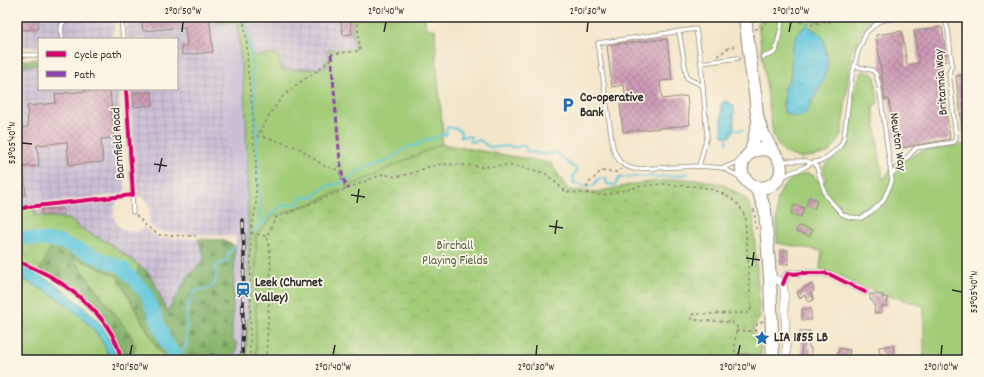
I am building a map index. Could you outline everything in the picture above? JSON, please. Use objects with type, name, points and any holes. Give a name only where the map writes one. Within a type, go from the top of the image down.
[{"type":"highway","points":[[745,17],[758,122],[781,170],[765,210]]},
{"type":"highway","points":[[758,122],[742,168],[743,176],[759,193],[765,210],[770,278],[773,360]]},
{"type":"highway","points":[[747,156],[757,149],[762,149],[769,150],[776,157]]},
{"type":"highway","points":[[750,183],[764,188],[776,182]]},
{"type":"street","points":[[788,360],[786,307],[783,284],[786,274],[824,273],[865,292]]},
{"type":"street","points":[[770,278],[776,279],[783,284]]},
{"type":"lane","points":[[62,38],[61,25],[64,20],[70,17]]},
{"type":"lane","points":[[121,17],[123,38]]},
{"type":"lane","points":[[763,57],[776,51],[784,17]]},
{"type":"lane","points":[[776,182],[790,172],[822,160],[841,145],[844,137],[854,66],[866,33],[879,21],[904,17]]},
{"type":"lane","name":"Britannia Way","points":[[891,175],[916,148],[954,142],[956,138],[949,72],[952,65],[948,30],[944,17]]},
{"type":"lane","points":[[699,166],[707,136],[701,63],[696,29],[598,43],[613,148],[617,159],[624,166],[634,169],[699,166],[723,168],[750,183]]},
{"type":"lane","points":[[679,32],[687,78],[703,86]]},
{"type":"lane","points":[[17,56],[38,55]]},
{"type":"lane","points":[[701,63],[738,58]]},
{"type":"lane","name":"Newton Way","points":[[814,163],[826,196],[842,214],[849,217],[861,218],[872,212],[884,201],[892,181],[889,169],[879,85],[876,74],[872,70],[854,66]]},
{"type":"lane","name":"Barnfield Road","points":[[126,90],[133,212]]},
{"type":"lane","points":[[723,168],[747,156]]},
{"type":"lane","points":[[776,157],[814,163]]},
{"type":"path","points":[[243,17],[253,115],[253,140],[256,155],[256,206],[251,233],[250,360]]},
{"type":"path","points":[[331,54],[360,51],[357,17]]},
{"type":"path","points":[[747,30],[762,28],[768,17]]},
{"type":"path","points":[[784,17],[809,25],[837,20],[873,20],[870,17]]},
{"type":"path","points":[[837,20],[844,17]]},
{"type":"path","points":[[816,24],[817,20]]},
{"type":"path","points":[[716,61],[717,56],[730,47],[740,46]]},
{"type":"path","points":[[332,58],[318,71],[298,83],[282,97],[257,136],[299,148],[324,166],[338,170],[346,190]]},
{"type":"path","points":[[261,130],[264,137]]},
{"type":"path","points":[[266,360],[271,271],[270,246],[267,236],[275,218],[383,174],[396,177],[442,164],[482,167],[505,165],[521,167],[545,173],[566,192],[605,195],[642,186],[661,184],[703,188],[717,191],[729,197],[739,205],[745,216],[751,308],[750,313],[694,314],[691,315],[691,318],[693,320],[732,322],[737,327],[734,341],[735,360]]},
{"type":"path","points":[[588,194],[587,185],[601,171],[617,172],[624,166]]},
{"type":"path","points":[[753,206],[757,236]]},
{"type":"path","points":[[133,212],[145,225],[159,235],[196,236]]},
{"type":"path","points":[[251,233],[267,236]]},
{"type":"path","points":[[17,261],[48,275],[65,286],[100,317],[117,344],[121,360]]},
{"type":"path","points":[[757,324],[756,331],[758,340],[767,346]]},
{"type":"path","points":[[736,331],[756,331]]},
{"type":"shaded area","points":[[17,17],[114,17],[115,22],[110,38],[38,38],[38,47],[17,47]]},
{"type":"shaded area","points":[[126,17],[217,17],[236,236],[160,232],[148,224],[150,209],[148,203],[144,198],[137,195],[130,90],[178,90],[178,38],[127,38]]},
{"type":"shaded area","points":[[243,17],[351,17],[354,48],[326,68],[282,70],[278,54],[251,56]]},
{"type":"shaded area","points":[[237,22],[246,113],[249,291],[246,360],[235,360],[237,344],[232,339],[236,236],[218,24]]},
{"type":"shaded area","points":[[38,65],[38,90],[118,90],[125,189],[123,194],[17,206],[17,67]]},
{"type":"shaded area","points":[[120,198],[116,203],[113,215],[118,226],[123,230],[136,232],[144,228],[158,238],[198,239],[205,258],[188,277],[167,313],[158,290],[149,273],[109,243],[85,231],[68,219],[35,215],[34,209]]},
{"type":"green space","points":[[217,17],[243,17],[251,56],[278,54],[282,70],[326,68],[328,50],[354,48],[351,17],[425,17],[426,29],[435,29],[443,132],[441,144],[313,203],[274,216],[256,235],[256,360],[246,360],[249,291],[246,113],[237,22],[218,24]]},
{"type":"green space","points":[[757,17],[795,17],[820,21],[831,17],[874,17],[868,23],[851,53],[842,132],[837,143],[828,153],[799,158],[785,153],[779,146],[773,134]]},
{"type":"green space","points":[[38,59],[38,65],[17,67],[17,60]]},
{"type":"green space","points":[[863,71],[872,73],[875,77],[878,102],[873,108],[883,180],[895,164],[922,151],[965,144],[964,136],[967,136],[967,360],[924,360],[924,306],[879,293],[857,285],[838,275],[820,269],[822,251],[777,243],[777,199],[783,187],[796,176],[807,173],[814,176],[817,181],[826,180],[823,169],[831,159],[840,153],[845,147],[850,128],[856,88]]},
{"type":"green space","name":"Birchall Playing Fields","points":[[441,144],[551,163],[568,190],[597,192],[639,183],[682,179],[701,180],[724,185],[737,193],[748,201],[753,215],[760,318],[753,329],[753,332],[755,340],[761,347],[761,360],[256,360],[256,235],[274,216],[313,203]]},
{"type":"green space","points":[[34,204],[35,215],[68,219],[85,231],[109,243],[149,273],[167,312],[188,277],[205,258],[198,239],[222,240],[235,246],[232,339],[237,343],[235,360],[168,360],[158,350],[117,276],[71,256],[130,334],[136,348],[126,360],[123,360],[113,334],[102,318],[81,297],[66,285],[33,267],[17,206]]},
{"type":"green space","points":[[34,204],[35,215],[68,219],[85,231],[109,243],[139,265],[137,276],[124,267],[63,238],[55,237],[38,274],[17,264],[17,206]]},
{"type":"green space","points":[[71,255],[117,276],[158,350],[168,360],[126,360],[136,348]]},
{"type":"green space","points":[[17,276],[54,296],[77,313],[96,333],[105,347],[109,360],[17,360]]},
{"type":"water","points":[[807,26],[815,30],[824,39],[828,64],[822,83],[806,113],[798,117],[784,112],[783,103],[785,96],[783,89],[788,83],[791,74],[792,48],[797,35]]},
{"type":"water","points":[[727,101],[734,106],[734,129],[730,137],[723,136],[722,128],[721,105],[723,102]]},
{"type":"water","points":[[17,264],[38,274],[63,289],[91,313],[104,328],[111,340],[119,360],[109,360],[105,347],[87,323],[77,313],[54,296],[17,276]]},
{"type":"building","points":[[17,17],[38,17],[38,29],[17,30]]},
{"type":"building","points":[[141,17],[209,17],[213,52],[182,55],[181,46],[187,46],[185,27],[143,31]]},
{"type":"building","points":[[340,17],[350,17],[352,34],[343,35]]},
{"type":"building","points":[[942,27],[947,61],[941,62],[944,82],[942,82],[950,139],[896,149],[889,99],[885,100],[876,35],[902,31],[907,65],[919,63],[914,31]]},
{"type":"building","points":[[667,39],[672,80],[660,81],[662,99],[687,96],[690,125],[623,132],[620,104],[626,103],[624,85],[612,87],[607,45]]},
{"type":"building","points":[[967,74],[967,132],[963,133],[956,76]]},
{"type":"building","points":[[110,90],[114,138],[101,139],[103,162],[69,165],[67,142],[37,145],[39,166],[23,167],[26,195],[17,196],[17,140],[21,140],[20,128],[28,127],[27,106],[56,103],[55,94]]},
{"type":"building","points":[[152,92],[153,105],[134,107],[133,93]]},
{"type":"building","points":[[809,197],[817,200],[814,209],[806,206]]},
{"type":"building","points":[[794,205],[804,208],[801,217],[791,214]]},
{"type":"building","points":[[42,209],[64,209],[64,215],[42,215]]},
{"type":"building","points":[[798,226],[812,230],[810,236],[796,232]]},
{"type":"building","points":[[780,250],[788,250],[788,264],[780,264]]},
{"type":"building","points":[[812,284],[814,291],[811,293],[814,300],[808,302],[805,295],[799,298],[797,292]]},
{"type":"building","points":[[870,294],[883,295],[882,297],[888,298],[887,306],[882,306],[881,313],[874,313],[875,306],[873,305],[873,301],[870,300]]},
{"type":"building","points":[[802,309],[811,309],[811,320],[802,320]]},
{"type":"building","points":[[800,331],[810,331],[809,348],[811,348],[811,360],[801,360],[802,337],[800,337]]},
{"type":"building","points":[[893,345],[894,355],[891,356],[892,360],[883,360],[879,347]]},
{"type":"building","points":[[839,348],[850,350],[848,360],[839,360],[840,357],[837,357]]},
{"type":"building","points":[[737,354],[749,354],[749,360],[738,360]]},
{"type":"waterway","points":[[245,17],[252,59],[257,136]]},
{"type":"waterway","points":[[807,28],[808,17]]},
{"type":"waterway","points":[[254,232],[271,214],[282,206],[299,203],[300,199],[305,197],[313,197],[326,186],[338,184],[352,177],[354,173],[378,163],[385,162],[410,146],[415,146],[439,135],[446,135],[447,127],[458,129],[461,132],[461,137],[471,137],[470,141],[474,142],[480,140],[490,147],[525,146],[527,151],[538,154],[557,152],[576,169],[577,171],[573,176],[574,183],[586,187],[594,186],[598,179],[606,178],[607,184],[615,185],[619,178],[664,177],[689,173]]},
{"type":"waterway","points":[[733,127],[737,130],[743,130]]},
{"type":"waterway","points":[[727,134],[727,143]]},
{"type":"waterway","points":[[257,137],[260,225]]},
{"type":"waterway","points":[[17,237],[61,242],[123,268],[146,293],[166,342],[178,360]]},
{"type":"waterway","points":[[179,360],[187,344],[186,318],[188,305],[192,299],[193,293],[200,289],[207,290],[213,285],[216,280],[215,266],[220,263],[224,263],[228,259],[228,254],[234,247]]},
{"type":"railway","points":[[242,360],[244,254],[243,220]]},
{"type":"marked path","points":[[331,54],[340,161],[343,179],[349,189]]},
{"type":"cycle path","points":[[17,210],[27,207],[133,195],[126,90]]},
{"type":"cycle path","points":[[17,261],[58,281],[88,305],[112,334],[118,347],[121,360]]},
{"type":"cycle path","points":[[783,284],[789,273],[824,273],[865,292]]},
{"type":"place","name":"Co-operative Bank","points":[[568,105]]},
{"type":"place","name":"Leek (Churnet Valley)","points":[[243,290]]},
{"type":"place","name":"LIA 1855 LB","points":[[762,338]]}]
